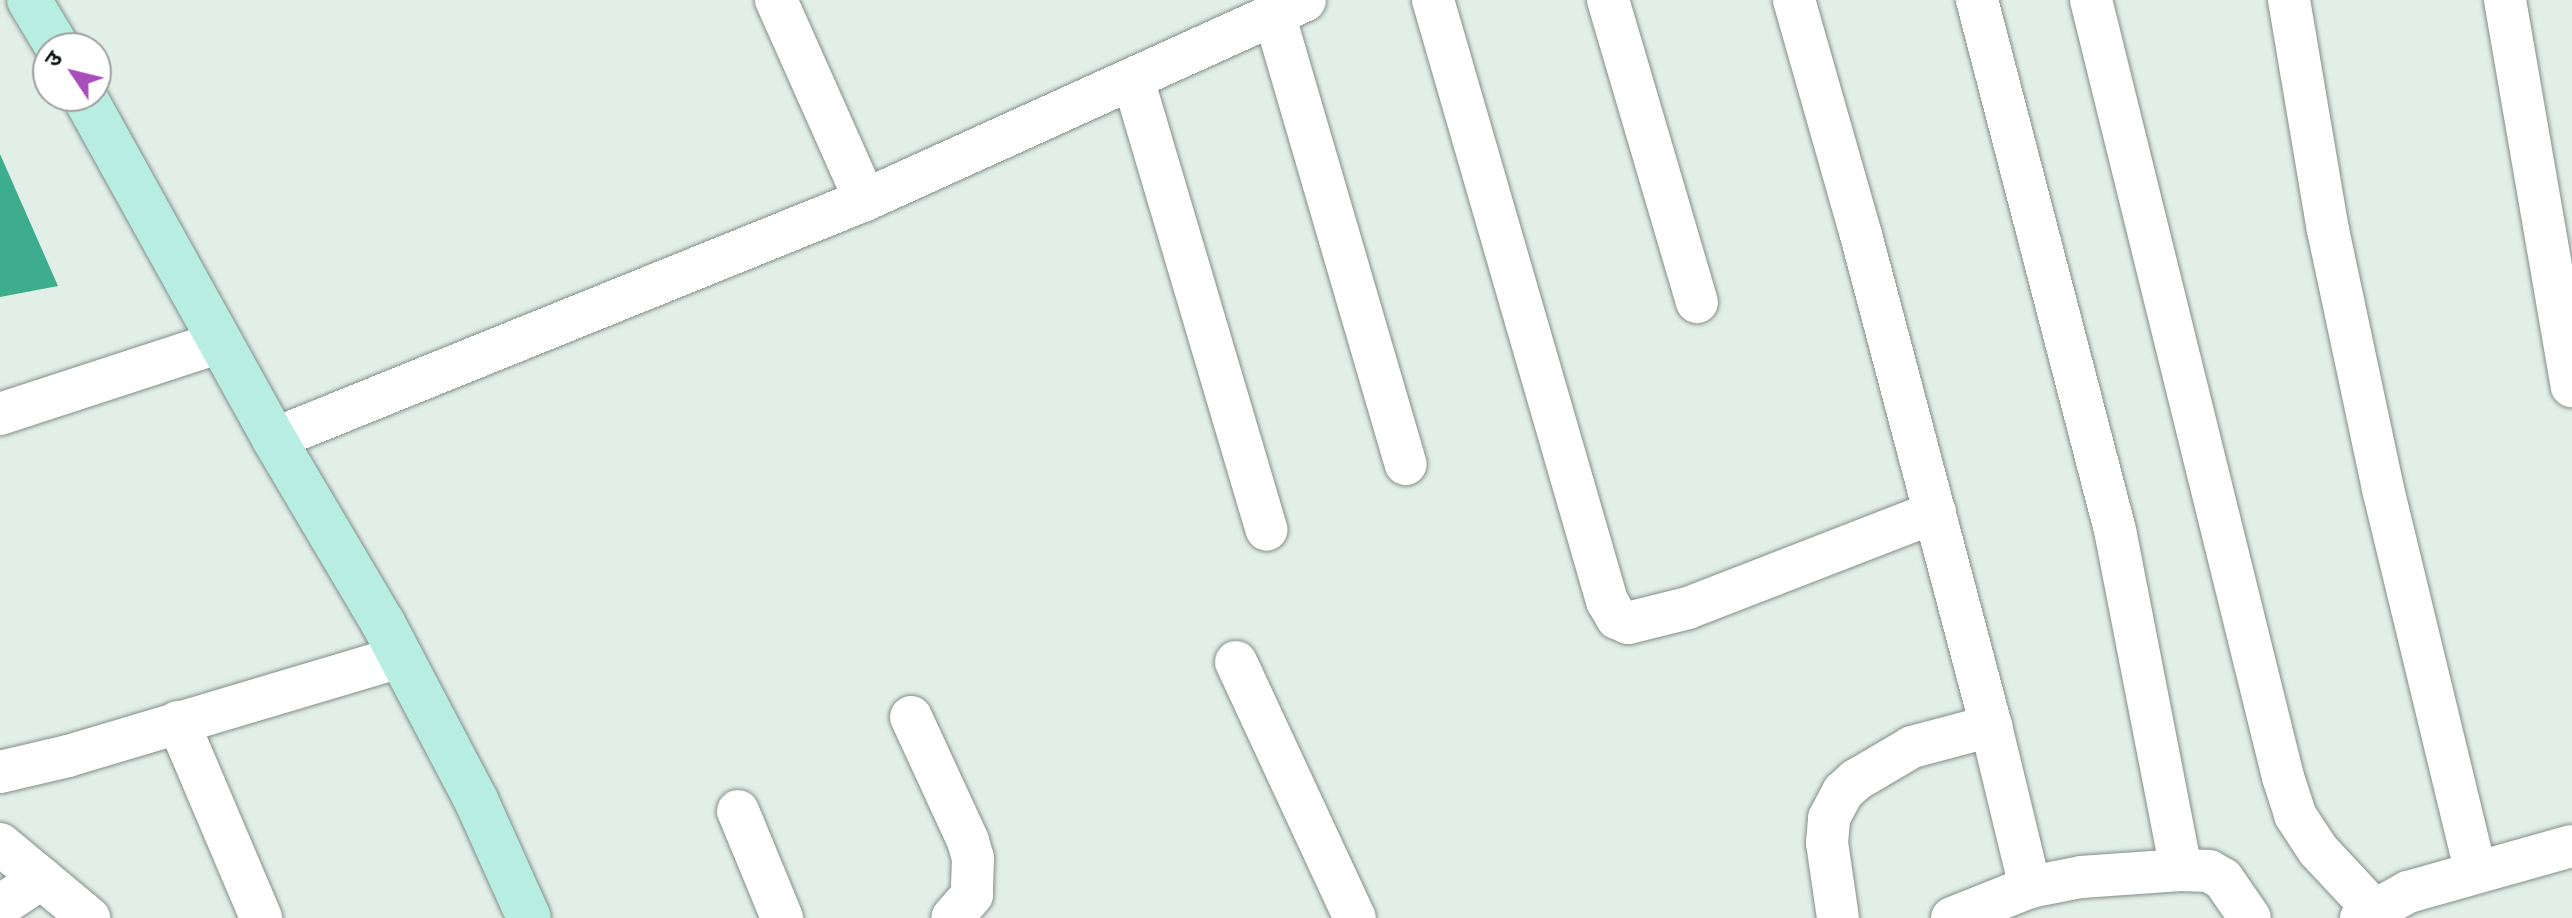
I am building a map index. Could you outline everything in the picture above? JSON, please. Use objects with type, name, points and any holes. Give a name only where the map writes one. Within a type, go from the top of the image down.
[{"type":"street","points":[[29,0],[48,32]]},
{"type":"street","points":[[776,0],[865,200]]},
{"type":"street","points":[[1433,0],[1607,601],[1617,618],[1628,623],[1688,608],[1935,512]]},
{"type":"street","points":[[1608,0],[1697,302]]},
{"type":"street","points":[[1794,0],[1935,512],[2030,887]]},
{"type":"street","points":[[1977,0],[2115,530],[2181,870]]},
{"type":"street","points":[[2091,0],[2283,777],[2295,815],[2367,913],[2408,892],[2572,846]]},
{"type":"street","points":[[2289,0],[2328,230],[2383,489],[2476,872]]},
{"type":"street","points":[[2505,0],[2564,294],[2572,386]]},
{"type":"street","points":[[274,439],[865,200],[1289,7],[1406,464]]},
{"type":"street","points":[[1133,79],[1267,530]]},
{"type":"street","points":[[93,112],[274,439],[400,657],[476,800],[529,918]]},
{"type":"street","points":[[0,414],[220,342]]},
{"type":"street","points":[[0,772],[400,657]]},
{"type":"street","points":[[1236,662],[1355,918]]},
{"type":"street","points":[[911,717],[973,858],[972,895],[958,915]]},
{"type":"street","points":[[178,722],[261,918]]},
{"type":"street","points":[[1838,918],[1827,843],[1829,818],[1843,792],[1856,780],[1912,747],[1991,726]]},
{"type":"street","points":[[738,811],[782,918]]},
{"type":"street","points":[[0,844],[89,918]]},
{"type":"street","points":[[1960,916],[2030,887],[2081,877],[2181,870],[2209,871],[2223,879],[2250,918]]},
{"type":"street","points":[[0,906],[42,878]]},
{"type":"shaded area","points":[[0,154],[58,286],[0,297]]}]
